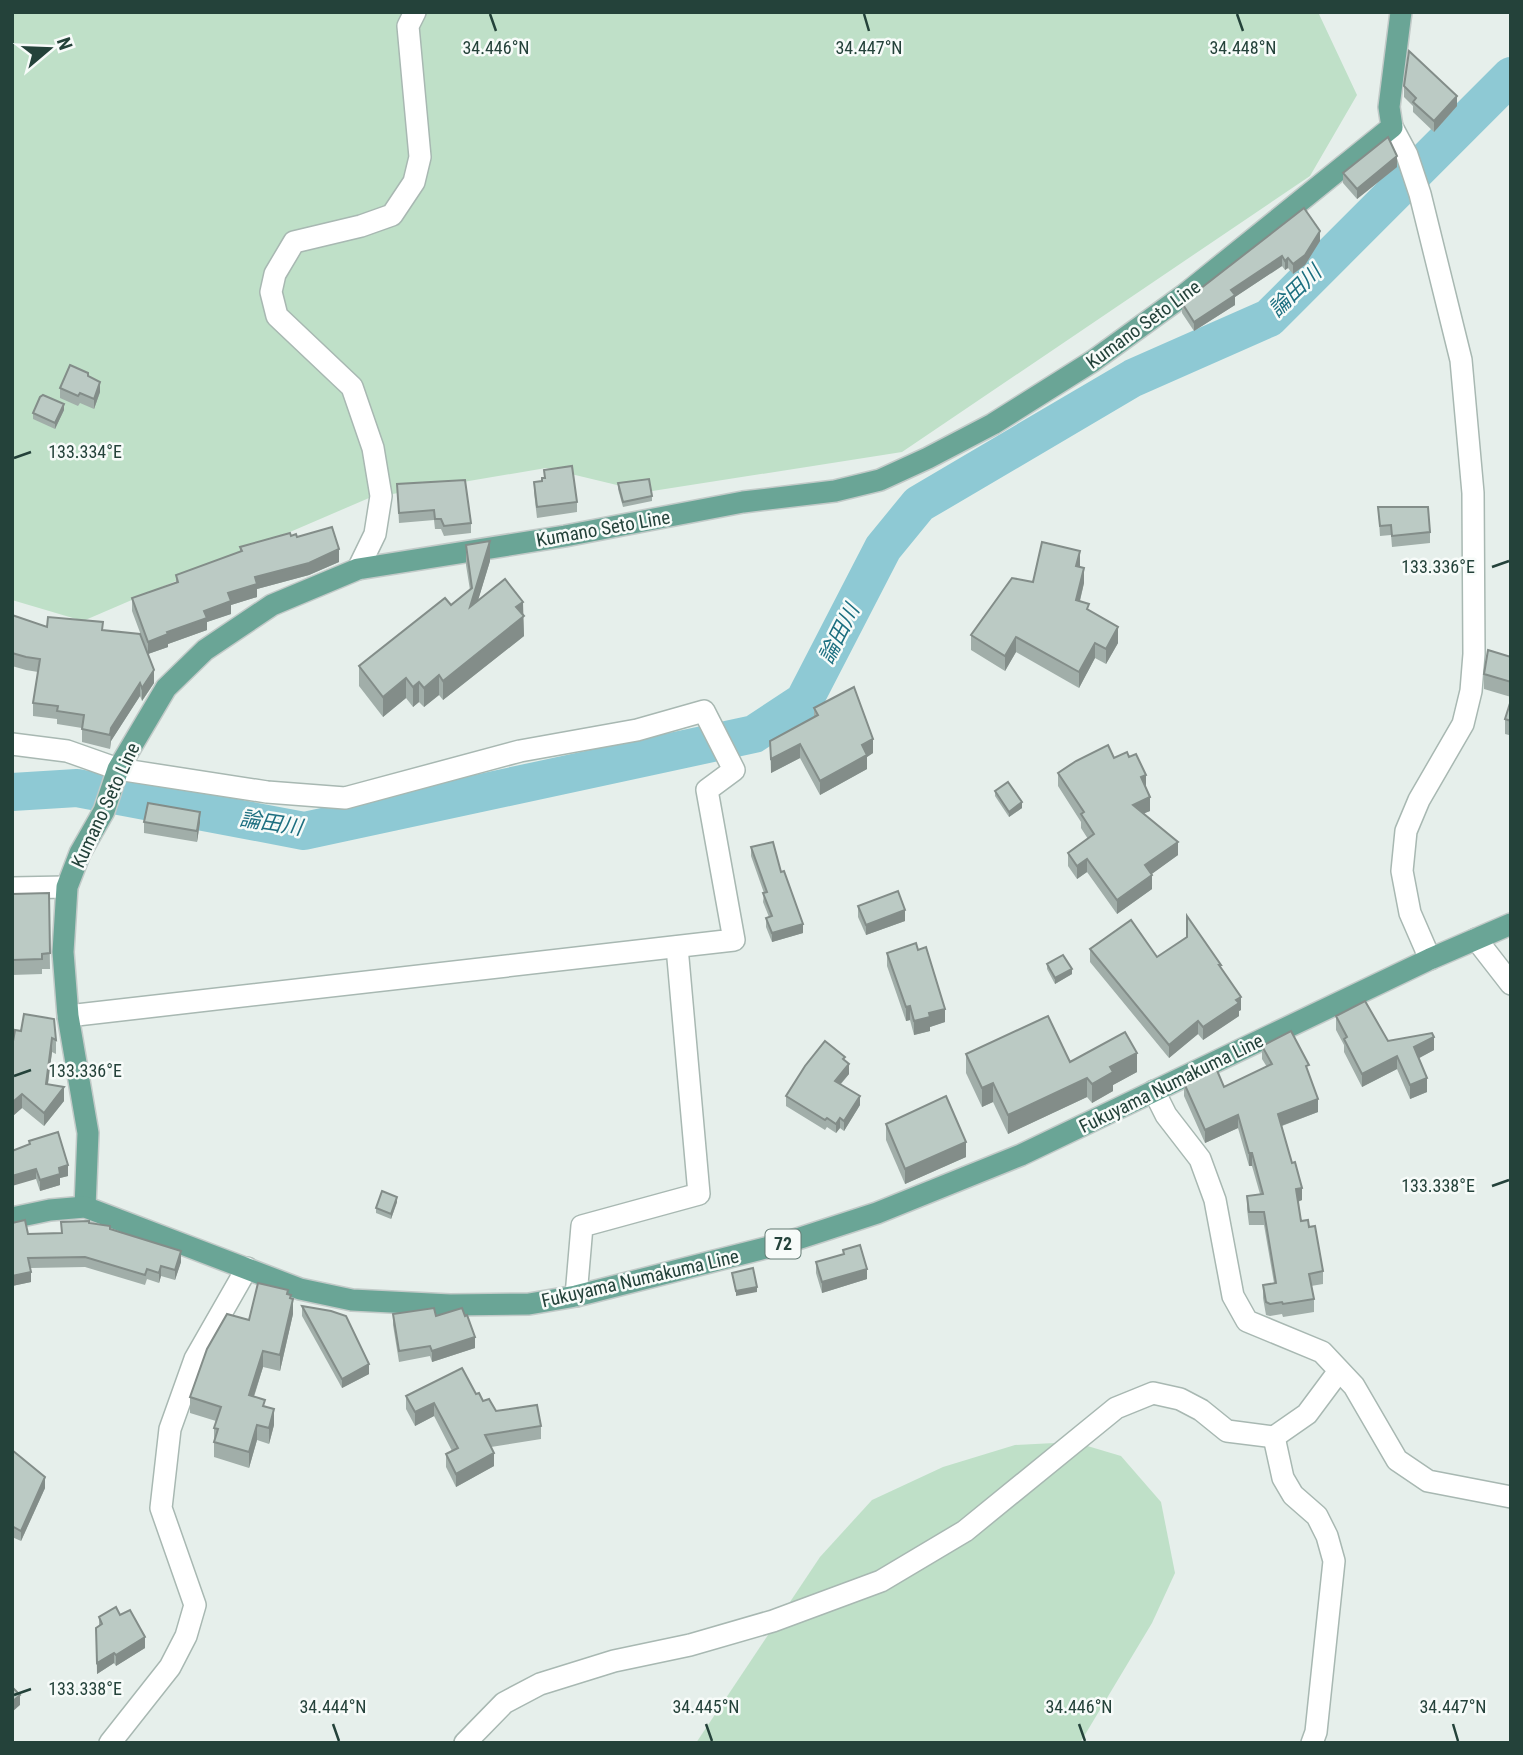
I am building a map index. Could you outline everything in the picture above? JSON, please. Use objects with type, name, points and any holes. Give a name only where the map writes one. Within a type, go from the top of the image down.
[{"type":"main road","points":[[1392,127],[1389,107],[1401,12]]},
{"type":"main road","name":"Kumano Seto Line","points":[[85,1207],[88,1133],[68,1016],[63,952],[67,887],[80,853],[104,811],[118,769],[166,688],[205,650],[272,606],[358,569],[565,536],[743,502],[835,491],[880,480],[993,424],[1093,361],[1184,295],[1392,127]]},
{"type":"main road","name":"Fukuyama Numakuma Line","points":[[12,1218],[50,1210],[85,1207],[300,1289],[352,1300],[450,1305],[529,1304],[576,1296],[785,1243],[877,1213],[1021,1155],[1511,924]]},
{"type":"street","points":[[358,569],[375,534],[381,496],[373,448],[352,387],[277,316],[271,292],[275,274],[294,242],[361,226],[392,215],[414,182],[420,157],[408,26],[415,12]]},
{"type":"street","points":[[1392,127],[1408,155],[1420,194],[1461,360],[1473,506],[1474,654],[1471,691],[1463,724],[1419,800],[1406,831],[1402,870],[1410,913],[1430,960]]},
{"type":"street","points":[[12,744],[67,751],[118,769],[267,792],[345,798],[520,751],[637,730],[704,711],[734,770],[707,790],[734,940],[68,1016]]},
{"type":"street","points":[[12,888],[67,887]]},
{"type":"street","points":[[1476,939],[1511,984]]},
{"type":"street","points":[[576,1296],[582,1226],[699,1194],[677,947]]},
{"type":"street","points":[[1154,1091],[1166,1115],[1200,1159],[1215,1200],[1233,1296],[1247,1321],[1322,1352],[1354,1385],[1397,1460],[1428,1481],[1511,1497]]},
{"type":"street","points":[[110,1743],[170,1667],[186,1636],[195,1605],[162,1507],[170,1429],[194,1359],[247,1268]]},
{"type":"street","points":[[465,1743],[504,1703],[540,1684],[614,1661],[690,1645],[773,1621],[881,1581],[965,1531],[1116,1408],[1153,1393],[1180,1399],[1200,1410],[1227,1431],[1275,1437],[1307,1414],[1339,1371]]},
{"type":"street","points":[[1275,1437],[1283,1478],[1293,1495],[1317,1516],[1327,1536],[1334,1560],[1316,1732],[1312,1743]]},
{"type":"green space","points":[[12,12],[1318,12],[1357,95],[1310,176],[902,452],[646,492],[546,468],[369,498],[83,621],[12,600]]},
{"type":"green space","points":[[1074,1442],[1121,1456],[1161,1502],[1175,1573],[1152,1623],[1080,1743],[696,1743],[820,1557],[872,1500],[943,1467],[1015,1445]]},
{"type":"building","points":[[1409,51],[1457,96],[1434,121],[1413,102],[1416,98],[1404,86]]},
{"type":"building","points":[[1388,137],[1397,156],[1357,189],[1343,173]]},
{"type":"building","points":[[1304,208],[1320,231],[1305,255],[1293,264],[1288,258],[1285,261],[1282,256],[1231,290],[1235,295],[1194,322],[1182,303]]},
{"type":"building","points":[[70,365],[100,382],[94,399],[60,388]]},
{"type":"building","points":[[43,395],[64,404],[55,423],[33,413]]},
{"type":"building","points":[[572,466],[577,502],[537,507],[534,482],[545,478],[544,470]]},
{"type":"building","points":[[649,479],[652,496],[623,502],[618,483]]},
{"type":"building","points":[[465,480],[471,523],[444,526],[441,519],[435,519],[434,510],[399,513],[397,484]]},
{"type":"building","points":[[1378,507],[1428,507],[1430,532],[1392,536],[1391,525],[1380,526]]},
{"type":"building","points":[[332,527],[339,549],[309,563],[255,577],[257,584],[228,593],[231,601],[204,611],[207,618],[167,632],[168,634],[148,642],[132,598],[178,582],[176,575],[242,551],[240,547],[290,533],[291,536],[296,534],[297,537]]},
{"type":"building","points":[[490,541],[470,607],[505,579],[523,602],[516,607],[524,616],[443,681],[439,675],[424,688],[419,682],[413,687],[406,678],[383,697],[359,666],[445,598],[451,605],[472,588],[466,545]]},
{"type":"building","points":[[1042,542],[1080,551],[1076,566],[1084,568],[1076,600],[1089,604],[1087,609],[1118,627],[1106,649],[1095,643],[1079,672],[1016,637],[1005,656],[971,635],[1012,578],[1033,582]]},
{"type":"building","points":[[12,615],[47,627],[48,617],[103,622],[102,630],[140,634],[154,670],[142,688],[140,683],[111,728],[110,735],[82,729],[84,715],[57,711],[58,706],[33,703],[40,659],[12,653]]},
{"type":"building","points":[[1488,650],[1511,657],[1511,682],[1484,674]]},
{"type":"building","points":[[854,687],[873,739],[862,745],[867,755],[820,781],[800,744],[771,759],[770,741],[818,715],[814,708]]},
{"type":"building","points":[[1511,700],[1511,721],[1505,719]]},
{"type":"building","points":[[1108,745],[1114,758],[1127,752],[1129,757],[1136,754],[1146,775],[1141,777],[1150,797],[1133,805],[1178,842],[1145,865],[1152,875],[1117,900],[1087,859],[1077,866],[1068,853],[1094,834],[1081,814],[1084,812],[1058,773]]},
{"type":"building","points":[[1008,782],[1022,802],[1009,812],[995,791]]},
{"type":"building","points":[[148,803],[200,812],[197,831],[144,822]]},
{"type":"building","points":[[773,842],[781,872],[784,871],[803,924],[772,933],[766,918],[772,916],[763,893],[767,892],[751,847]]},
{"type":"building","points":[[898,891],[905,910],[866,925],[858,906]]},
{"type":"building","points":[[49,893],[50,953],[42,954],[42,959],[12,960],[12,894]]},
{"type":"building","points":[[1187,916],[1241,997],[1236,1000],[1239,1003],[1203,1027],[1198,1021],[1169,1045],[1090,949],[1131,920],[1157,957],[1187,937]]},
{"type":"building","points":[[916,943],[918,950],[926,947],[945,1009],[914,1021],[910,1006],[906,1007],[887,953]]},
{"type":"building","points":[[1063,955],[1072,969],[1055,978],[1047,964]]},
{"type":"building","points":[[1365,1001],[1388,1041],[1432,1033],[1434,1037],[1414,1047],[1427,1078],[1410,1085],[1397,1056],[1362,1074],[1344,1039],[1347,1037],[1336,1016]]},
{"type":"building","points":[[24,1014],[54,1019],[56,1040],[52,1038],[46,1084],[64,1087],[44,1113],[22,1094],[12,1101],[12,1047],[15,1030],[21,1031]]},
{"type":"building","points":[[1048,1016],[1070,1062],[1125,1032],[1137,1053],[1110,1067],[1113,1072],[1092,1084],[1087,1078],[1008,1115],[993,1083],[982,1088],[966,1054]]},
{"type":"building","points":[[1291,1031],[1309,1065],[1306,1066],[1318,1099],[1278,1114],[1302,1188],[1296,1189],[1301,1221],[1308,1220],[1309,1227],[1315,1226],[1323,1271],[1309,1274],[1314,1299],[1270,1304],[1266,1302],[1263,1285],[1276,1283],[1264,1212],[1249,1212],[1247,1196],[1263,1194],[1238,1115],[1205,1130],[1184,1083],[1216,1068],[1224,1087],[1272,1064],[1262,1046]]},
{"type":"building","points":[[825,1041],[845,1057],[843,1059],[849,1064],[835,1081],[860,1096],[844,1121],[840,1118],[836,1124],[786,1096]]},
{"type":"building","points":[[946,1096],[966,1142],[905,1169],[886,1124]]},
{"type":"building","points":[[58,1132],[68,1165],[59,1168],[60,1174],[40,1180],[36,1169],[12,1176],[12,1151],[30,1144],[29,1141]]},
{"type":"building","points":[[382,1191],[397,1197],[391,1214],[376,1208]]},
{"type":"building","points":[[25,1220],[28,1234],[62,1233],[61,1222],[89,1221],[181,1251],[175,1270],[161,1266],[159,1273],[147,1269],[145,1275],[85,1257],[28,1258],[31,1272],[12,1276],[12,1223]]},
{"type":"building","points":[[860,1245],[867,1269],[822,1282],[816,1262],[844,1254],[843,1250]]},
{"type":"building","points":[[753,1268],[757,1287],[736,1291],[732,1273]]},
{"type":"building","points":[[258,1283],[288,1290],[287,1294],[293,1299],[280,1355],[263,1351],[249,1395],[265,1400],[263,1406],[274,1409],[269,1428],[257,1425],[249,1452],[214,1442],[218,1429],[214,1428],[221,1407],[190,1397],[207,1349],[227,1314],[249,1320]]},
{"type":"building","points":[[302,1306],[346,1316],[369,1364],[342,1379]]},
{"type":"building","points":[[434,1308],[436,1316],[462,1308],[475,1337],[432,1351],[430,1346],[399,1351],[393,1314]]},
{"type":"building","points":[[462,1368],[476,1394],[479,1393],[483,1401],[489,1399],[496,1411],[537,1405],[541,1426],[485,1435],[494,1453],[456,1474],[446,1454],[458,1448],[434,1403],[415,1412],[406,1396]]},
{"type":"building","points":[[12,1450],[45,1477],[21,1531],[12,1526]]},
{"type":"building","points":[[116,1607],[120,1615],[130,1610],[145,1637],[97,1663],[96,1628],[102,1624],[99,1617]]},
{"type":"building","points":[[12,1687],[20,1695],[12,1702]]},
{"type":"waterway","name":"論田川","points":[[12,792],[77,788],[304,831],[754,734],[804,701],[883,548],[919,504],[1133,378],[1269,318],[1511,76]]}]
